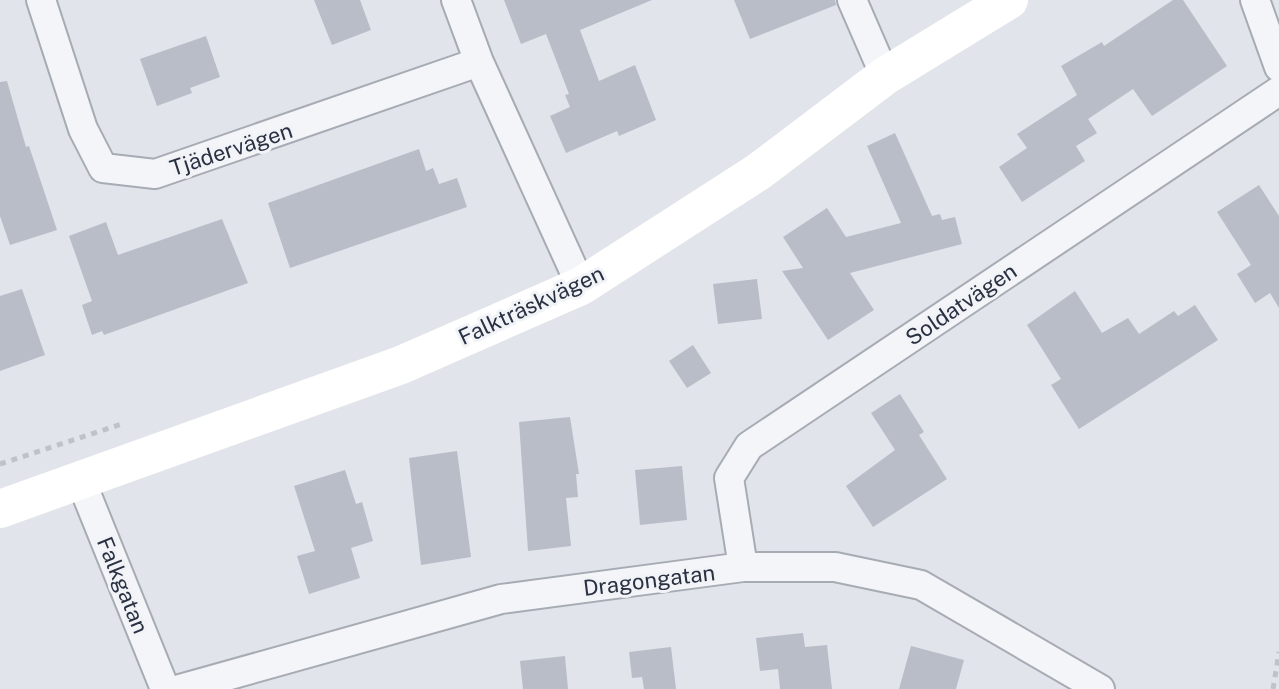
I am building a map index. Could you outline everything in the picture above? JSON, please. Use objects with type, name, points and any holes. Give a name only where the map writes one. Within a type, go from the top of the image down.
[{"type":"street","name":"Tjädervägen","points":[[41,0],[83,129],[103,168],[155,174],[479,62]]},
{"type":"street","points":[[456,0],[479,62],[581,286]]},
{"type":"street","points":[[852,0],[885,76]]},
{"type":"street","name":"Falkträskvägen","points":[[0,509],[401,365],[581,286],[758,172],[885,76],[1009,0]]},
{"type":"street","points":[[1255,0],[1279,67]]},
{"type":"street","name":"Soldatvägen","points":[[743,567],[729,478],[749,446],[1279,91]]},
{"type":"street","name":"Falkgatan","points":[[81,481],[165,689]]},
{"type":"street","name":"Dragongatan","points":[[180,689],[501,599],[743,567],[835,567],[921,585],[1100,689]]},
{"type":"path","points":[[0,464],[128,423]]},
{"type":"path","points":[[1273,689],[1279,652]]},
{"type":"building","points":[[314,0],[360,0],[371,30],[332,45]]},
{"type":"building","points":[[504,0],[652,0],[580,30],[599,81],[635,65],[656,120],[619,136],[617,131],[566,153],[550,116],[570,107],[565,95],[569,94],[546,34],[521,44]]},
{"type":"building","points":[[734,0],[835,0],[836,5],[750,39]]},
{"type":"building","points":[[1173,0],[1183,0],[1227,66],[1152,116],[1133,89],[1088,119],[1097,133],[1076,146],[1085,161],[1022,202],[999,167],[1027,148],[1017,134],[1077,95],[1061,66],[1102,42],[1104,46]]},
{"type":"building","points":[[206,36],[220,77],[190,88],[192,93],[157,106],[140,59]]},
{"type":"building","points":[[7,81],[26,147],[29,146],[57,230],[10,245],[0,216],[0,82]]},
{"type":"building","points":[[895,133],[932,216],[940,214],[942,220],[955,217],[962,244],[850,273],[874,310],[828,340],[782,271],[803,268],[783,237],[827,208],[846,237],[901,223],[867,146]]},
{"type":"building","points":[[419,149],[426,171],[433,168],[439,184],[457,178],[467,207],[290,268],[268,203]]},
{"type":"building","points":[[1259,185],[1279,216],[1279,308],[1270,293],[1255,303],[1237,274],[1251,265],[1217,212]]},
{"type":"building","points":[[222,219],[248,283],[104,335],[102,331],[92,335],[82,305],[92,301],[69,236],[106,222],[118,255]]},
{"type":"building","points":[[757,279],[762,319],[718,324],[713,284]]},
{"type":"building","points":[[22,289],[45,355],[0,371],[0,296]]},
{"type":"building","points":[[1075,291],[1102,333],[1128,318],[1139,334],[1174,311],[1178,316],[1195,305],[1218,340],[1079,429],[1051,385],[1061,379],[1027,325]]},
{"type":"building","points":[[693,345],[711,373],[687,388],[669,361]]},
{"type":"building","points":[[900,394],[924,432],[919,435],[947,479],[873,527],[846,486],[895,450],[871,413]]},
{"type":"building","points":[[570,417],[579,474],[576,474],[578,497],[566,498],[571,546],[528,551],[519,422]]},
{"type":"building","points":[[457,451],[471,557],[421,565],[409,458]]},
{"type":"building","points":[[682,466],[687,520],[640,525],[635,470]]},
{"type":"building","points":[[345,470],[356,504],[362,502],[373,541],[351,548],[360,578],[309,594],[297,556],[315,551],[294,486]]},
{"type":"building","points":[[803,633],[805,647],[827,645],[832,689],[780,689],[778,669],[760,671],[756,638]]},
{"type":"building","points":[[911,646],[964,660],[956,689],[899,689]]},
{"type":"building","points":[[671,647],[676,689],[644,689],[642,677],[632,678],[629,652]]},
{"type":"building","points":[[565,656],[568,689],[523,689],[520,661]]}]
